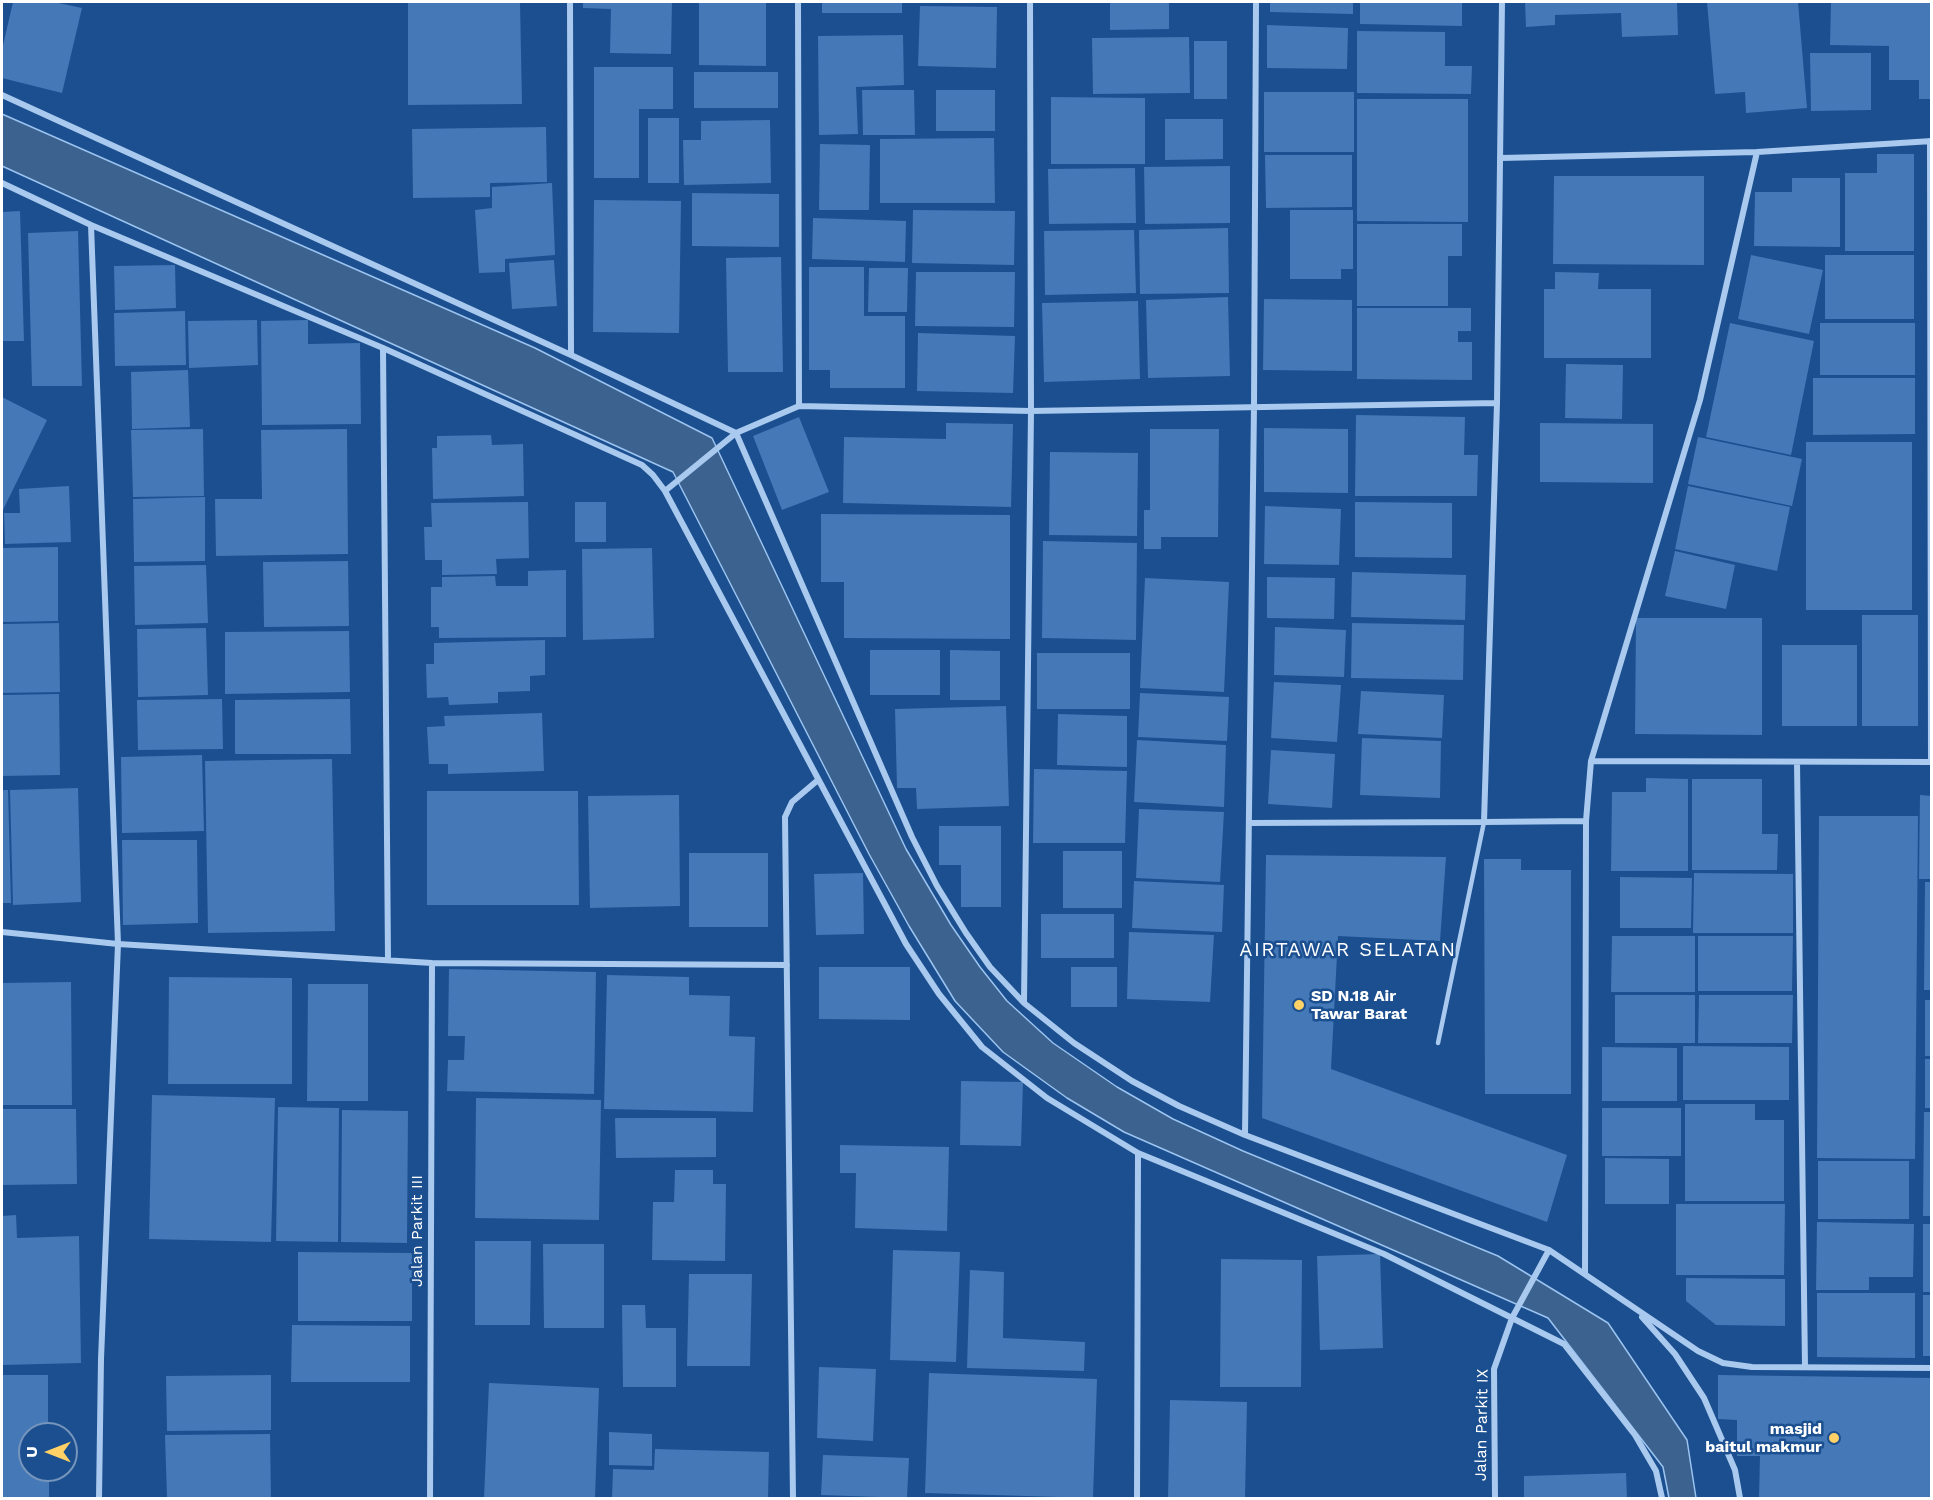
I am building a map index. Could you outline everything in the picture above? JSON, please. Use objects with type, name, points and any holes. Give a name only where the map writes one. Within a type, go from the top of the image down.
[{"type":"street","points":[[570,2],[571,355]]},
{"type":"street","points":[[798,2],[799,406]]},
{"type":"street","points":[[1024,1003],[1031,411],[1030,2]]},
{"type":"street","points":[[1245,1135],[1254,406],[1256,2]]},
{"type":"street","points":[[1484,822],[1497,403],[1502,2]]},
{"type":"street","points":[[2,95],[571,355],[736,433],[912,837],[937,886],[990,967],[1024,1003],[1074,1043],[1132,1080],[1179,1106],[1245,1135],[1549,1250],[1698,1351],[1723,1362],[1752,1367],[1932,1368]]},
{"type":"street","points":[[1501,158],[1757,152],[1931,141],[1931,762],[1591,761]]},
{"type":"street","points":[[1584,1274],[1586,821],[1591,761],[1700,400],[1757,152]]},
{"type":"street","points":[[2,183],[91,225],[383,348],[642,465],[665,491],[906,944],[939,994],[982,1047],[1047,1098],[1138,1153],[1384,1254],[1564,1344],[1635,1435],[1656,1471],[1662,1498]]},
{"type":"street","points":[[91,225],[118,944],[101,1359],[99,1498]]},
{"type":"street","points":[[383,348],[388,960]]},
{"type":"street","points":[[665,491],[716,447],[736,433],[799,406],[1031,411],[1497,403]]},
{"type":"street","points":[[1797,762],[1805,1367]]},
{"type":"street","points":[[794,1498],[785,817],[792,802],[818,780]]},
{"type":"street","points":[[1249,822],[1586,821]]},
{"type":"street","points":[[2,932],[118,944],[432,963],[787,965]]},
{"type":"street","name":"Jalan Parkit III","points":[[430,1498],[432,963]]},
{"type":"street","points":[[1137,1498],[1138,1153]]},
{"type":"street","name":"Jalan Parkit IX","points":[[1495,1498],[1494,1370],[1512,1318],[1549,1250]]},
{"type":"street","points":[[1635,1310],[1675,1354],[1704,1398],[1735,1470],[1740,1498]]},
{"type":"lane","points":[[1437,1043],[1484,822]]},
{"type":"water","points":[[2,114],[535,348],[712,438],[906,849],[951,925],[1007,1001],[1053,1043],[1117,1087],[1173,1119],[1243,1151],[1498,1256],[1608,1323],[1687,1440],[1696,1498],[1669,1498],[1663,1467],[1548,1318],[1124,1132],[1067,1098],[1003,1052],[955,1001],[909,926],[869,854],[673,472],[2,166]]},
{"type":"building","points":[[13,2],[54,2],[82,8],[62,93],[2,78],[2,50]]},
{"type":"building","points":[[520,2],[522,104],[408,105],[408,3]]},
{"type":"building","points":[[583,2],[672,2],[671,54],[610,53],[611,9],[583,8]]},
{"type":"building","points":[[699,2],[766,2],[766,66],[699,65]]},
{"type":"building","points":[[822,2],[902,2],[902,13],[822,13]]},
{"type":"building","points":[[1110,2],[1169,2],[1169,29],[1110,30]]},
{"type":"building","points":[[1270,2],[1353,2],[1353,14],[1270,12]]},
{"type":"building","points":[[1360,2],[1462,2],[1462,26],[1360,24]]},
{"type":"building","points":[[1525,2],[1677,2],[1678,35],[1622,37],[1621,13],[1555,15],[1555,25],[1526,27]]},
{"type":"building","points":[[1707,2],[1798,2],[1807,108],[1746,113],[1745,92],[1715,94]]},
{"type":"building","points":[[1831,2],[1932,2],[1932,99],[1919,99],[1919,80],[1889,80],[1889,46],[1830,45]]},
{"type":"building","points":[[920,6],[997,7],[996,68],[918,66]]},
{"type":"building","points":[[1267,25],[1348,28],[1347,69],[1267,68]]},
{"type":"building","points":[[1357,31],[1445,32],[1445,66],[1472,66],[1471,94],[1357,93]]},
{"type":"building","points":[[903,35],[904,85],[856,87],[858,134],[819,135],[818,36]]},
{"type":"building","points":[[1189,37],[1190,93],[1093,94],[1092,38]]},
{"type":"building","points":[[1194,41],[1227,41],[1227,99],[1194,99]]},
{"type":"building","points":[[1810,53],[1871,53],[1871,110],[1811,111]]},
{"type":"building","points":[[594,67],[673,67],[673,109],[639,109],[639,178],[594,178]]},
{"type":"building","points":[[694,72],[778,72],[778,108],[694,108]]},
{"type":"building","points":[[862,90],[914,90],[915,135],[863,135]]},
{"type":"building","points":[[936,90],[995,90],[995,131],[936,131]]},
{"type":"building","points":[[1264,92],[1354,92],[1354,152],[1264,152]]},
{"type":"building","points":[[1051,97],[1145,98],[1145,164],[1051,164]]},
{"type":"building","points":[[1357,99],[1468,99],[1468,222],[1357,221]]},
{"type":"building","points":[[648,118],[679,118],[679,183],[648,183]]},
{"type":"building","points":[[1165,119],[1223,119],[1223,159],[1165,160]]},
{"type":"building","points":[[770,120],[771,183],[684,185],[683,140],[701,140],[701,121]]},
{"type":"building","points":[[546,127],[547,182],[490,183],[490,197],[413,198],[412,129]]},
{"type":"building","points":[[994,138],[995,203],[880,203],[880,139]]},
{"type":"building","points":[[820,144],[870,145],[869,210],[819,210]]},
{"type":"building","points":[[1877,154],[1914,154],[1914,251],[1845,251],[1845,173],[1877,173]]},
{"type":"building","points":[[1265,155],[1352,155],[1352,207],[1266,208]]},
{"type":"building","points":[[1230,166],[1230,223],[1145,224],[1144,167]]},
{"type":"building","points":[[1135,168],[1136,223],[1049,224],[1048,169]]},
{"type":"building","points":[[1554,176],[1704,176],[1704,265],[1553,264]]},
{"type":"building","points":[[1792,178],[1840,178],[1840,247],[1754,246],[1755,192],[1792,192]]},
{"type":"building","points":[[552,183],[555,255],[505,259],[505,272],[479,273],[475,210],[492,208],[492,187]]},
{"type":"building","points":[[692,193],[779,194],[779,247],[692,246]]},
{"type":"building","points":[[594,200],[681,201],[679,333],[593,332]]},
{"type":"building","points":[[913,210],[1015,211],[1014,265],[912,263]]},
{"type":"building","points":[[1290,210],[1353,210],[1353,269],[1341,269],[1341,279],[1290,279]]},
{"type":"building","points":[[20,211],[24,341],[2,341],[2,212]]},
{"type":"building","points":[[813,218],[906,221],[905,262],[812,259]]},
{"type":"building","points":[[1357,224],[1462,224],[1462,256],[1448,256],[1448,306],[1357,306]]},
{"type":"building","points":[[1228,228],[1229,293],[1140,294],[1139,230]]},
{"type":"building","points":[[1134,230],[1136,293],[1045,295],[1044,231]]},
{"type":"building","points":[[78,231],[82,386],[32,386],[28,233]]},
{"type":"building","points":[[1751,255],[1823,270],[1809,334],[1738,319]]},
{"type":"building","points":[[1825,255],[1914,255],[1914,319],[1825,319]]},
{"type":"building","points":[[781,257],[783,372],[728,372],[726,258]]},
{"type":"building","points":[[554,260],[557,306],[512,309],[509,263]]},
{"type":"building","points":[[175,265],[176,308],[115,310],[114,266]]},
{"type":"building","points":[[809,267],[864,267],[864,316],[905,316],[905,388],[830,388],[830,370],[809,370]]},
{"type":"building","points":[[869,268],[908,268],[907,312],[868,312]]},
{"type":"building","points":[[916,272],[1015,272],[1014,327],[915,326]]},
{"type":"building","points":[[1555,272],[1599,273],[1598,289],[1651,289],[1651,358],[1544,358],[1544,289],[1555,289]]},
{"type":"building","points":[[1228,297],[1230,376],[1148,378],[1146,300]]},
{"type":"building","points":[[1264,299],[1352,300],[1352,371],[1263,370]]},
{"type":"building","points":[[1138,301],[1140,379],[1044,382],[1042,303]]},
{"type":"building","points":[[1357,308],[1471,308],[1471,331],[1458,331],[1458,342],[1472,342],[1472,380],[1357,379]]},
{"type":"building","points":[[185,311],[186,365],[115,366],[114,313]]},
{"type":"building","points":[[257,320],[258,365],[189,368],[188,321]]},
{"type":"building","points":[[308,320],[308,344],[360,343],[361,424],[262,425],[261,321]]},
{"type":"building","points":[[1730,323],[1814,341],[1791,455],[1706,437]]},
{"type":"building","points":[[1820,323],[1915,323],[1915,375],[1820,375]]},
{"type":"building","points":[[918,333],[1015,336],[1013,393],[917,391]]},
{"type":"building","points":[[1566,364],[1623,365],[1622,419],[1565,418]]},
{"type":"building","points":[[188,370],[190,427],[132,429],[131,372]]},
{"type":"building","points":[[1813,378],[1915,378],[1915,434],[1813,435]]},
{"type":"building","points":[[2,397],[47,420],[2,512]]},
{"type":"building","points":[[1356,415],[1465,417],[1464,455],[1478,455],[1477,496],[1355,496]]},
{"type":"building","points":[[799,417],[829,492],[782,510],[753,436]]},
{"type":"building","points":[[946,423],[1013,424],[1011,507],[843,503],[844,437],[946,439]]},
{"type":"building","points":[[1540,423],[1653,424],[1653,483],[1540,482]]},
{"type":"building","points":[[1264,428],[1348,429],[1348,493],[1264,492]]},
{"type":"building","points":[[203,429],[204,496],[133,497],[131,430]]},
{"type":"building","points":[[347,429],[348,554],[216,556],[215,499],[262,499],[261,430]]},
{"type":"building","points":[[1150,429],[1219,429],[1218,537],[1161,537],[1161,549],[1144,549],[1144,510],[1150,510]]},
{"type":"building","points":[[491,435],[492,445],[523,444],[524,496],[433,499],[432,448],[437,448],[437,436]]},
{"type":"building","points":[[1698,437],[1802,459],[1792,506],[1688,484]]},
{"type":"building","points":[[1806,442],[1912,442],[1912,610],[1806,610]]},
{"type":"building","points":[[1050,452],[1138,453],[1137,536],[1049,535]]},
{"type":"building","points":[[69,486],[71,542],[5,544],[4,513],[20,513],[19,489]]},
{"type":"building","points":[[1688,486],[1790,507],[1777,571],[1675,549]]},
{"type":"building","points":[[205,497],[205,561],[134,562],[133,499]]},
{"type":"building","points":[[528,502],[529,558],[496,559],[497,574],[442,575],[442,560],[425,560],[424,527],[432,527],[431,503]]},
{"type":"building","points":[[575,502],[606,502],[606,542],[575,542]]},
{"type":"building","points":[[1355,502],[1452,503],[1452,558],[1355,557]]},
{"type":"building","points":[[1265,506],[1341,509],[1339,565],[1264,564]]},
{"type":"building","points":[[821,514],[1010,515],[1010,639],[844,638],[844,582],[821,582]]},
{"type":"building","points":[[1043,541],[1137,543],[1136,640],[1042,638]]},
{"type":"building","points":[[58,547],[58,621],[2,622],[2,548]]},
{"type":"building","points":[[652,548],[654,638],[583,640],[582,549]]},
{"type":"building","points":[[1675,551],[1735,565],[1726,609],[1665,596]]},
{"type":"building","points":[[348,561],[349,626],[264,627],[263,562]]},
{"type":"building","points":[[206,565],[208,623],[135,625],[134,566]]},
{"type":"building","points":[[566,570],[566,637],[439,638],[439,627],[431,627],[431,587],[442,587],[442,577],[495,576],[496,586],[528,586],[528,571]]},
{"type":"building","points":[[1352,572],[1466,575],[1465,620],[1351,617]]},
{"type":"building","points":[[1267,577],[1335,578],[1334,619],[1267,618]]},
{"type":"building","points":[[1145,578],[1229,582],[1224,692],[1140,688]]},
{"type":"building","points":[[1862,615],[1918,615],[1918,726],[1862,726]]},
{"type":"building","points":[[1636,618],[1762,618],[1762,735],[1635,734]]},
{"type":"building","points":[[59,623],[60,692],[2,693],[2,624]]},
{"type":"building","points":[[1352,623],[1464,625],[1463,680],[1351,678]]},
{"type":"building","points":[[1275,627],[1346,630],[1344,677],[1274,675]]},
{"type":"building","points":[[206,628],[208,695],[138,697],[137,629]]},
{"type":"building","points":[[349,631],[350,692],[225,694],[225,632]]},
{"type":"building","points":[[545,640],[545,675],[530,676],[530,691],[498,692],[498,703],[449,705],[448,697],[427,698],[426,664],[434,664],[434,643]]},
{"type":"building","points":[[1782,645],[1857,645],[1857,726],[1782,726]]},
{"type":"building","points":[[870,650],[940,650],[940,695],[870,695]]},
{"type":"building","points":[[950,650],[1000,651],[1000,700],[950,700]]},
{"type":"building","points":[[1037,653],[1130,653],[1130,709],[1037,709]]},
{"type":"building","points":[[1274,682],[1341,685],[1337,742],[1271,738]]},
{"type":"building","points":[[1361,691],[1444,695],[1442,738],[1358,734]]},
{"type":"building","points":[[1140,693],[1229,697],[1227,741],[1138,737]]},
{"type":"building","points":[[59,694],[60,775],[2,776],[2,695]]},
{"type":"building","points":[[222,699],[223,749],[138,750],[137,700]]},
{"type":"building","points":[[350,699],[351,754],[235,754],[235,700]]},
{"type":"building","points":[[1006,706],[1009,806],[917,809],[916,788],[897,788],[895,709]]},
{"type":"building","points":[[542,713],[544,771],[448,774],[448,764],[429,764],[427,727],[445,726],[444,716]]},
{"type":"building","points":[[1058,714],[1127,716],[1127,767],[1057,765]]},
{"type":"building","points":[[1362,738],[1441,741],[1440,798],[1360,795]]},
{"type":"building","points":[[1137,740],[1226,745],[1224,807],[1134,802]]},
{"type":"building","points":[[1271,750],[1335,754],[1332,808],[1268,804]]},
{"type":"building","points":[[202,755],[204,831],[122,833],[121,757]]},
{"type":"building","points":[[332,759],[335,931],[208,933],[205,761]]},
{"type":"building","points":[[1034,769],[1127,771],[1125,843],[1033,843]]},
{"type":"building","points":[[1646,778],[1688,779],[1688,871],[1611,871],[1612,792],[1646,792]]},
{"type":"building","points":[[1692,779],[1762,779],[1762,834],[1778,834],[1777,870],[1692,870]]},
{"type":"building","points":[[78,788],[81,902],[13,905],[10,790]]},
{"type":"building","points":[[2,790],[8,790],[11,903],[2,903]]},
{"type":"building","points":[[427,791],[578,791],[579,905],[427,905]]},
{"type":"building","points":[[679,795],[680,906],[590,908],[588,796]]},
{"type":"building","points":[[1920,795],[1932,796],[1932,879],[1919,879]]},
{"type":"building","points":[[1139,809],[1224,812],[1220,882],[1136,878]]},
{"type":"building","points":[[1819,816],[1918,816],[1915,1159],[1817,1158]]},
{"type":"building","points":[[939,826],[1001,826],[1001,907],[961,907],[961,865],[939,865]]},
{"type":"building","points":[[122,840],[197,840],[198,923],[123,925]]},
{"type":"building","points":[[1063,851],[1122,851],[1122,908],[1063,908]]},
{"type":"building","points":[[689,853],[768,853],[768,927],[689,927]]},
{"type":"building","name":"SD N.18 Air Tawar Barat","points":[[1266,855],[1446,857],[1440,941],[1338,936],[1331,1069],[1567,1155],[1547,1222],[1262,1118]]},
{"type":"building","points":[[1484,859],[1521,859],[1521,870],[1571,870],[1571,1094],[1485,1094]]},
{"type":"building","points":[[863,873],[864,934],[816,935],[814,874]]},
{"type":"building","points":[[1694,873],[1793,874],[1793,933],[1693,933]]},
{"type":"building","points":[[1620,877],[1692,878],[1691,928],[1620,928]]},
{"type":"building","points":[[1134,881],[1224,885],[1222,932],[1132,928]]},
{"type":"building","points":[[1925,882],[1932,882],[1932,990],[1924,990]]},
{"type":"building","points":[[1041,914],[1114,914],[1114,958],[1041,958]]},
{"type":"building","points":[[1129,932],[1214,935],[1210,1002],[1127,999]]},
{"type":"building","points":[[1612,936],[1695,936],[1695,992],[1611,992]]},
{"type":"building","points":[[1698,936],[1793,936],[1792,991],[1698,991]]},
{"type":"building","points":[[819,967],[910,967],[910,1020],[819,1019]]},
{"type":"building","points":[[1071,967],[1117,967],[1117,1007],[1071,1007]]},
{"type":"building","points":[[449,969],[596,972],[594,1094],[447,1091],[448,1060],[464,1060],[465,1036],[448,1036]]},
{"type":"building","points":[[607,975],[689,977],[689,995],[730,996],[729,1036],[755,1037],[753,1112],[604,1109]]},
{"type":"building","points":[[169,977],[292,978],[292,1084],[168,1084]]},
{"type":"building","points":[[71,982],[72,1105],[2,1105],[2,983]]},
{"type":"building","points":[[308,984],[368,984],[368,1101],[307,1101]]},
{"type":"building","points":[[1615,995],[1695,995],[1695,1043],[1615,1043]]},
{"type":"building","points":[[1699,995],[1793,995],[1792,1043],[1698,1043]]},
{"type":"building","points":[[1925,1000],[1932,1000],[1932,1056],[1925,1056]]},
{"type":"building","points":[[1683,1046],[1789,1047],[1789,1100],[1683,1100]]},
{"type":"building","points":[[1602,1047],[1677,1048],[1677,1101],[1602,1101]]},
{"type":"building","points":[[1925,1059],[1932,1059],[1932,1108],[1925,1108]]},
{"type":"building","points":[[961,1081],[1023,1082],[1021,1146],[960,1145]]},
{"type":"building","points":[[152,1095],[275,1098],[271,1242],[149,1239]]},
{"type":"building","points":[[476,1098],[601,1100],[599,1220],[475,1218]]},
{"type":"building","points":[[1685,1104],[1755,1104],[1755,1120],[1784,1120],[1784,1201],[1685,1201]]},
{"type":"building","points":[[278,1107],[339,1108],[338,1242],[276,1241]]},
{"type":"building","points":[[1602,1108],[1681,1108],[1681,1156],[1602,1156]]},
{"type":"building","points":[[2,1109],[76,1109],[77,1184],[2,1185]]},
{"type":"building","points":[[342,1110],[408,1111],[407,1243],[341,1242]]},
{"type":"building","points":[[1924,1112],[1932,1112],[1932,1216],[1923,1216]]},
{"type":"building","points":[[615,1118],[716,1118],[716,1157],[616,1158]]},
{"type":"building","points":[[840,1145],[949,1147],[947,1231],[855,1228],[856,1173],[840,1173]]},
{"type":"building","points":[[1605,1158],[1669,1159],[1669,1204],[1605,1204]]},
{"type":"building","points":[[1818,1161],[1909,1161],[1909,1219],[1818,1219]]},
{"type":"building","points":[[675,1170],[713,1170],[713,1184],[726,1184],[725,1261],[652,1260],[653,1202],[674,1202]]},
{"type":"building","points":[[1676,1204],[1785,1204],[1784,1275],[1676,1275]]},
{"type":"building","points":[[16,1215],[17,1238],[79,1236],[81,1363],[2,1365],[2,1216]]},
{"type":"building","points":[[1817,1222],[1914,1224],[1913,1277],[1869,1277],[1869,1290],[1816,1290]]},
{"type":"building","points":[[1923,1224],[1932,1224],[1932,1292],[1923,1292]]},
{"type":"building","points":[[475,1241],[531,1241],[530,1325],[475,1325]]},
{"type":"building","points":[[543,1244],[604,1244],[604,1328],[544,1328]]},
{"type":"building","points":[[893,1250],[960,1252],[956,1362],[890,1360]]},
{"type":"building","points":[[298,1252],[412,1253],[412,1321],[298,1321]]},
{"type":"building","points":[[1380,1254],[1383,1348],[1320,1350],[1317,1256]]},
{"type":"building","points":[[1221,1259],[1302,1260],[1301,1387],[1220,1387]]},
{"type":"building","points":[[970,1270],[1004,1272],[1003,1338],[1085,1342],[1084,1371],[967,1368]]},
{"type":"building","points":[[689,1274],[752,1274],[750,1366],[687,1366]]},
{"type":"building","points":[[1686,1278],[1785,1279],[1785,1326],[1716,1325],[1686,1301]]},
{"type":"building","points":[[1817,1293],[1915,1293],[1915,1358],[1817,1357]]},
{"type":"building","points":[[1923,1295],[1932,1295],[1932,1356],[1923,1356]]},
{"type":"building","points":[[622,1305],[645,1305],[646,1328],[676,1328],[676,1387],[623,1387]]},
{"type":"building","points":[[292,1325],[410,1326],[410,1382],[291,1382]]},
{"type":"building","points":[[819,1367],[876,1369],[873,1441],[817,1438]]},
{"type":"building","points":[[929,1373],[1097,1379],[1093,1498],[925,1493]]},
{"type":"building","points":[[2,1375],[48,1375],[48,1422],[18,1422],[18,1482],[49,1482],[49,1498],[2,1498]]},
{"type":"building","points":[[271,1375],[271,1430],[167,1431],[166,1376]]},
{"type":"building","name":"masjid baitul makmur","points":[[1718,1375],[1932,1378],[1932,1498],[1759,1498],[1760,1456],[1737,1456],[1737,1420],[1718,1419]]},
{"type":"building","points":[[489,1383],[599,1388],[595,1498],[484,1498]]},
{"type":"building","points":[[1170,1400],[1247,1402],[1245,1498],[1168,1498]]},
{"type":"building","points":[[609,1432],[652,1434],[652,1466],[609,1465]]},
{"type":"building","points":[[270,1434],[271,1498],[167,1498],[165,1435]]},
{"type":"building","points":[[655,1449],[769,1452],[768,1498],[612,1498],[613,1469],[654,1470]]},
{"type":"building","points":[[823,1455],[909,1458],[907,1498],[821,1495]]},
{"type":"building","points":[[1626,1473],[1627,1498],[1524,1498],[1524,1476]]},
{"type":"place","name":"SD N.18 Air Tawar Barat","points":[[1299,1005]]},
{"type":"place","name":"masjid baitul makmur","points":[[1834,1438]]},
{"type":"district","name":"AIRTAWAR SELATAN","points":[[1348,950]]}]
